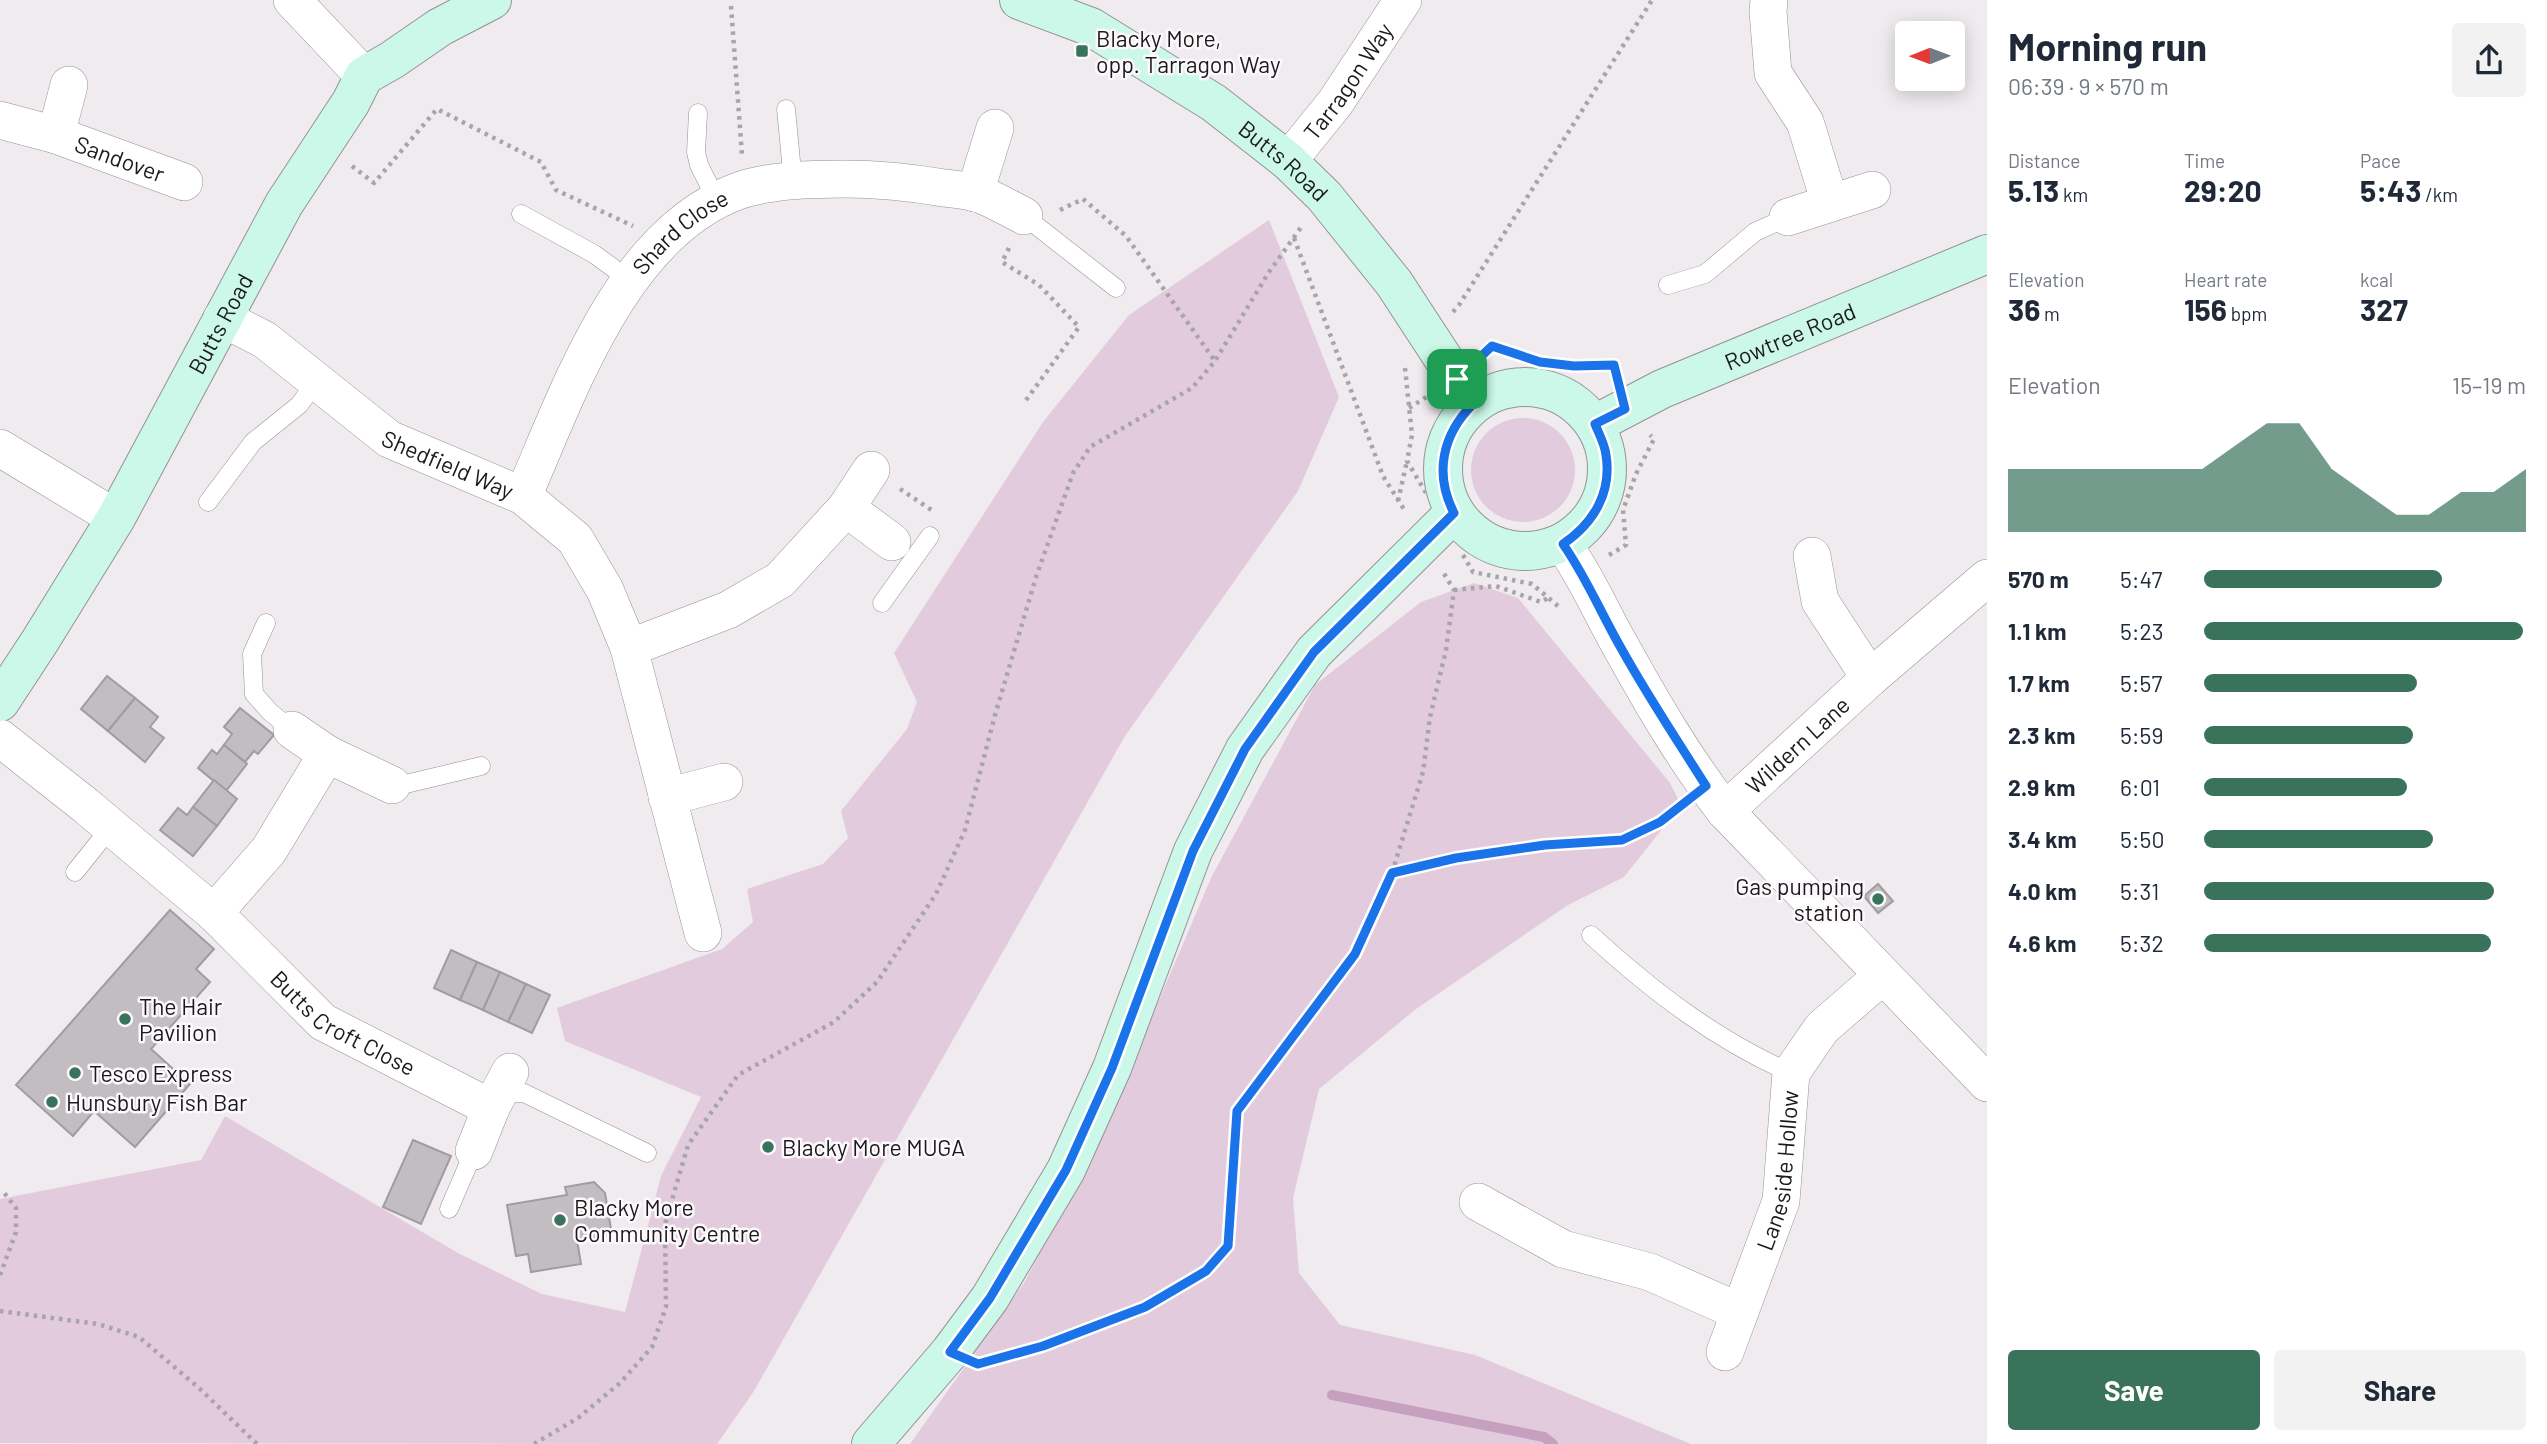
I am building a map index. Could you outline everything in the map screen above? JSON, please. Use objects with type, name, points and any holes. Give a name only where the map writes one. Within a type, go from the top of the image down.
[{"type":"street","points":[[292,0],[364,76],[440,27],[492,0]]},
{"type":"street","name":"Butts Road","points":[[1019,0],[1091,27],[1214,103],[1288,161],[1324,196],[1394,283],[1465,392]]},
{"type":"street","name":"Tarragon Way","points":[[1288,161],[1335,103],[1403,0]]},
{"type":"street","points":[[1769,0],[1773,73],[1805,122],[1830,203]]},
{"type":"street","name":"Butts Road","points":[[0,702],[116,518],[284,204],[351,102],[364,76]]},
{"type":"street","name":"Sandover","points":[[56,135],[69,85]]},
{"type":"street","name":"Sandover","points":[[0,120],[56,135],[184,182]]},
{"type":"street","points":[[975,193],[996,128]]},
{"type":"street","name":"Shard Close","points":[[523,496],[607,313],[658,246],[688,220],[732,195],[816,179],[894,179],[975,193],[1024,216]]},
{"type":"street","points":[[1788,217],[1872,190]]},
{"type":"street","name":"Rowtree Road","points":[[1610,417],[1662,389],[1987,254]]},
{"type":"street","name":"Shedfield Way","points":[[222,318],[265,340],[389,439],[523,496],[575,538],[605,590],[629,648],[703,933]]},
{"type":"street","points":[[1573,557],[1507,551],[1478,539],[1454,513],[1446,497],[1442,468],[1446,442],[1460,418],[1465,392],[1490,394],[1518,386],[1542,388],[1610,417],[1606,453],[1607,477],[1603,498],[1595,513],[1574,537],[1573,557],[1620,646],[1716,798],[1882,976],[1987,1083]]},
{"type":"street","points":[[0,448],[116,518]]},
{"type":"street","points":[[629,648],[728,610],[780,580],[846,508],[871,470]]},
{"type":"street","points":[[846,508],[904,550]]},
{"type":"street","points":[[871,1444],[950,1352],[990,1298],[1066,1170],[1112,1068],[1193,851],[1245,749],[1314,652],[1454,513]]},
{"type":"street","name":"Wildern Lane","points":[[1812,556],[1820,601],[1870,678]]},
{"type":"street","name":"Wildern Lane","points":[[1716,798],[1870,678],[1987,579]]},
{"type":"street","points":[[292,730],[327,754],[392,785]]},
{"type":"street","name":"Butts Croft Close","points":[[0,738],[214,913],[323,1023],[500,1092]]},
{"type":"street","points":[[214,913],[269,850],[327,754]]},
{"type":"street","points":[[667,797],[723,782]]},
{"type":"street","name":"Laneside Hollow","points":[[1725,1352],[1781,1201],[1791,1073],[1822,1028],[1882,976]]},
{"type":"street","points":[[474,1152],[500,1092]]},
{"type":"street","points":[[1478,1202],[1563,1249],[1650,1272],[1740,1312]]},
{"type":"lane","points":[[786,109],[793,182]]},
{"type":"lane","points":[[698,113],[696,152],[699,165],[732,195]]},
{"type":"lane","points":[[521,214],[594,254],[631,281]]},
{"type":"lane","points":[[1024,216],[1116,288]]},
{"type":"lane","points":[[1668,285],[1705,274],[1755,232],[1788,217]]},
{"type":"lane","points":[[208,502],[253,442],[299,405],[317,381]]},
{"type":"lane","points":[[882,603],[904,550],[930,536]]},
{"type":"lane","points":[[266,623],[251,654],[254,694],[292,730]]},
{"type":"lane","points":[[392,785],[481,766]]},
{"type":"lane","points":[[75,872],[111,827]]},
{"type":"lane","points":[[1591,935],[1694,1020],[1746,1052],[1791,1073]]},
{"type":"lane","points":[[500,1092],[524,1093],[647,1153]]},
{"type":"lane","points":[[449,1209],[474,1152]]},
{"type":"path","points":[[1429,335],[1459,305],[1652,0]]},
{"type":"path","points":[[731,6],[743,170],[732,195]]},
{"type":"path","points":[[324,144],[374,183],[437,109],[541,162],[556,190],[642,230],[658,246]]},
{"type":"path","points":[[534,1444],[578,1418],[620,1383],[652,1347],[666,1307],[665,1224],[685,1154],[688,1145],[738,1074],[834,1022],[877,982],[936,894],[965,830],[995,715],[1036,577],[1073,473],[1090,447],[1192,388],[1215,361],[1269,272],[1324,196]]},
{"type":"path","points":[[1024,402],[1079,327],[1039,285],[1002,262],[1024,216],[1037,201],[1062,210],[1083,199],[1126,236],[1215,361]]},
{"type":"path","points":[[1409,408],[1465,392],[1492,346],[1540,362],[1574,366],[1614,365],[1610,417],[1654,439],[1636,474],[1623,510],[1626,545],[1573,557],[1541,601],[1496,586],[1454,590]]},
{"type":"path","points":[[1398,500],[1407,461]]},
{"type":"path","points":[[871,470],[938,513]]},
{"type":"path","points":[[950,1352],[978,1364],[1043,1346],[1145,1307],[1206,1271],[1228,1246],[1237,1111],[1355,954],[1392,873],[1456,858],[1545,845],[1622,840],[1716,798]]},
{"type":"path","points":[[0,1275],[16,1232],[16,1208],[2,1190]]},
{"type":"path","points":[[0,1311],[98,1324],[138,1337],[199,1388],[257,1444]]},
{"type":"shaded area","points":[[1269,220],[1339,397],[1298,491],[1125,736],[754,1391],[717,1444],[0,1443],[0,1199],[201,1160],[225,1116],[458,1253],[542,1294],[625,1312],[661,1176],[701,1097],[565,1041],[557,1008],[722,949],[753,922],[747,889],[823,864],[848,838],[841,811],[907,729],[917,702],[894,653],[1043,422],[1129,315]]},
{"type":"shaded area","points":[[1523,418],[1543,422],[1566,441],[1571,450],[1575,470],[1571,490],[1552,513],[1543,518],[1523,522],[1503,518],[1480,499],[1475,490],[1471,470],[1475,450],[1494,427],[1503,422]]},
{"type":"shaded area","points":[[1474,583],[1518,598],[1670,783],[1681,805],[1624,877],[1568,905],[1416,1009],[1319,1089],[1293,1198],[1299,1273],[1340,1325],[1475,1355],[1691,1444],[910,1444],[1024,1283],[1102,1133],[1212,876],[1315,685],[1421,602]]},
{"type":"building","points":[[107,676],[135,698],[108,731],[81,709]]},
{"type":"building","points":[[135,698],[158,717],[150,727],[164,738],[145,762],[108,731]]},
{"type":"building","points":[[240,708],[274,735],[258,754],[254,751],[245,762],[224,745],[232,734],[224,727]]},
{"type":"building","points":[[224,745],[247,764],[226,791],[198,768],[212,750],[217,754]]},
{"type":"building","points":[[214,780],[237,799],[217,826],[193,807]]},
{"type":"building","points":[[193,807],[217,826],[193,856],[160,830],[178,808],[187,815]]},
{"type":"building","name":"Gas pumping station","points":[[1878,884],[1893,901],[1878,913],[1864,896]]},
{"type":"building","points":[[170,910],[214,949],[196,969],[210,982],[151,1049],[190,1084],[135,1147],[94,1111],[73,1136],[16,1085]]},
{"type":"building","points":[[451,950],[477,962],[460,1000],[434,988]]},
{"type":"building","points":[[477,962],[500,972],[483,1010],[460,1000]]},
{"type":"building","points":[[500,972],[526,984],[508,1022],[483,1010]]},
{"type":"building","points":[[526,984],[550,995],[532,1033],[508,1022]]},
{"type":"building","points":[[413,1140],[451,1156],[421,1224],[383,1207]]},
{"type":"building","name":"Blacky More Community Centre","points":[[594,1182],[605,1193],[612,1235],[577,1240],[581,1264],[531,1272],[528,1254],[516,1256],[507,1205],[567,1195],[565,1187]]},
{"type":"waterway","points":[[1332,1395],[1544,1437],[1553,1444]]},
{"type":"place","name":"Blacky More, opp. Tarragon Way","points":[[1082,51]]},
{"type":"place","name":"Gas pumping station","points":[[1878,899]]},
{"type":"place","name":"The Hair Pavilion","points":[[125,1019]]},
{"type":"place","name":"Tesco Express","points":[[75,1073]]},
{"type":"place","name":"Hunsbury Fish Bar","points":[[52,1102]]},
{"type":"place","name":"Blacky More MUGA","points":[[768,1147]]},
{"type":"place","name":"Blacky More Community Centre","points":[[560,1220]]},
{"type":"route","points":[[1492,346],[1540,362],[1574,366],[1614,365],[1625,409],[1595,424],[1606,453],[1607,477],[1603,498],[1595,513],[1574,537],[1563,544],[1582,571],[1620,646],[1655,706],[1706,786],[1660,822],[1622,840],[1545,845],[1456,858],[1392,873],[1355,954],[1237,1111],[1228,1246],[1206,1271],[1145,1307],[1043,1346],[978,1364],[950,1352],[990,1298],[1066,1170],[1112,1068],[1193,851],[1245,749],[1314,652],[1454,513],[1446,497],[1442,468],[1446,442],[1460,418],[1473,404],[1457,379],[1492,346]]}]
